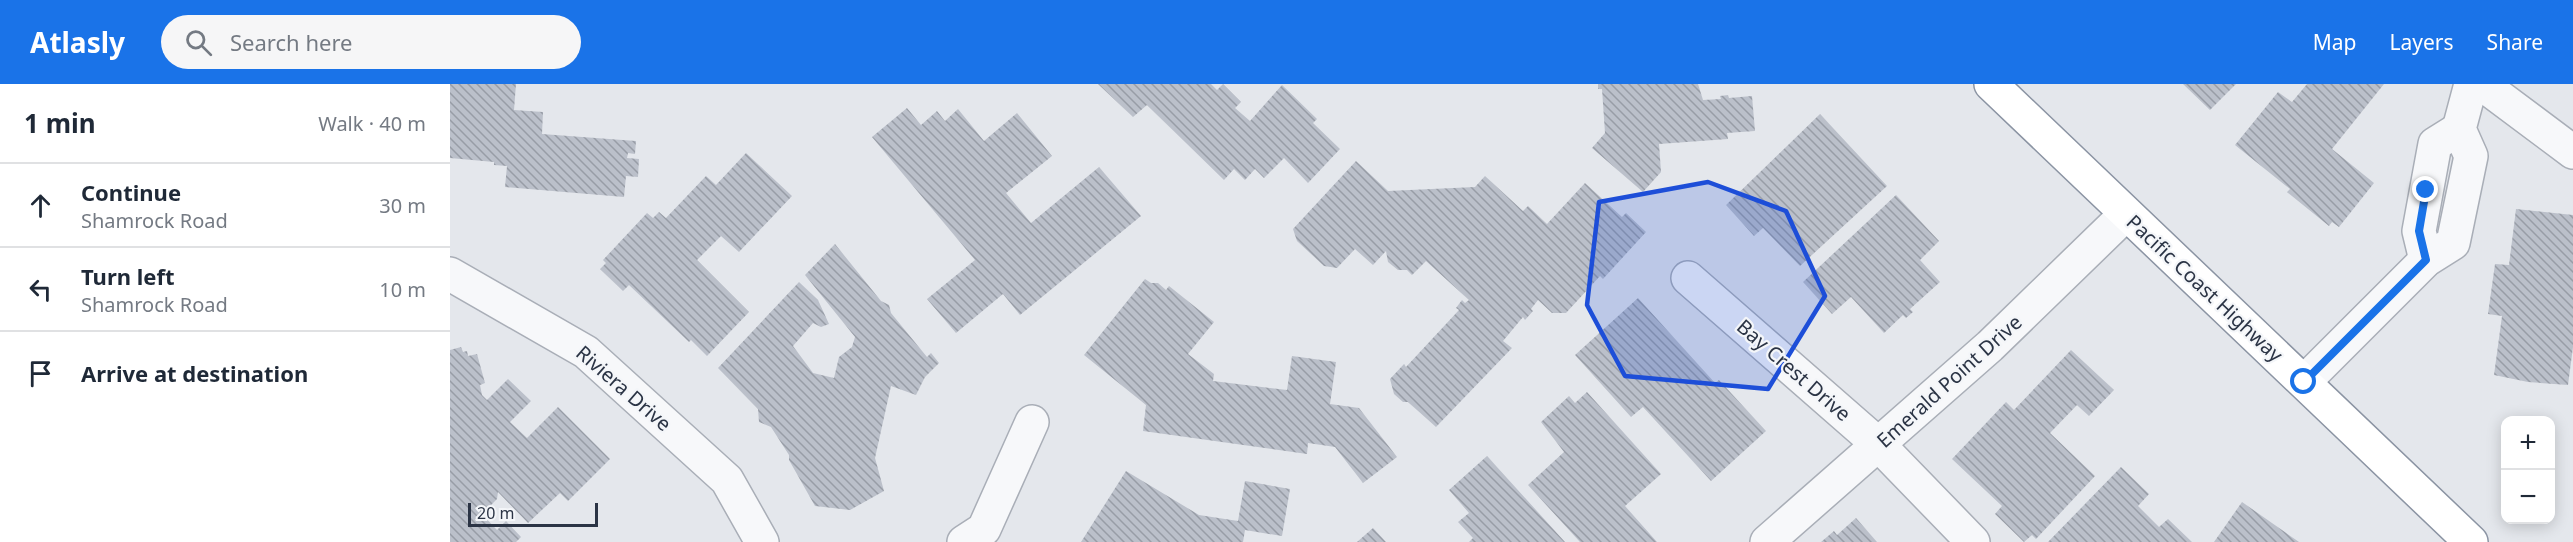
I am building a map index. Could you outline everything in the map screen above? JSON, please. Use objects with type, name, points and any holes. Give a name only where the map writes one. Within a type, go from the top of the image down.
[{"type":"highway","name":"Pacific Coast Highway","points":[[1991,84],[2471,542]]},
{"type":"street","points":[[2304,382],[2426,260],[2419,231],[2435,144],[2459,129],[2471,84]]},
{"type":"street","points":[[2482,84],[2573,152]]},
{"type":"street","name":"Emerald Point Drive","points":[[1767,542],[1990,346],[2126,214]]},
{"type":"street","name":"Riviera Drive","points":[[450,274],[586,352],[727,480],[762,542]]},
{"type":"street","name":"Bay Crest Drive","points":[[1688,278],[1878,444],[1973,542]]},
{"type":"street","points":[[964,542],[984,529],[1032,422]]},
{"type":"highlighted area","points":[[1708,182],[1786,211],[1825,296],[1768,389],[1625,376],[1587,305],[1599,202]]},
{"type":"building","points":[[450,84],[516,84],[514,110],[543,112],[542,134],[636,141],[635,154],[628,153],[627,158],[639,159],[638,177],[626,176],[624,197],[505,187],[507,166],[494,165],[494,162],[450,158]]},
{"type":"building","points":[[1098,84],[1211,84],[1217,90],[1223,84],[1241,102],[1235,108],[1250,121],[1282,85],[1317,119],[1313,123],[1340,149],[1308,183],[1284,158],[1264,178],[1255,169],[1245,180],[1234,169],[1224,180],[1147,105],[1133,117]]},
{"type":"building","points":[[1598,84],[1698,84],[1703,100],[1721,99],[1720,96],[1728,95],[1729,98],[1752,96],[1755,131],[1727,133],[1728,139],[1659,144],[1661,172],[1643,192],[1592,148],[1605,133],[1602,89],[1598,89]]},
{"type":"building","points":[[2183,84],[2236,84],[2210,110]]},
{"type":"building","points":[[2307,84],[2384,84],[2332,149],[2374,183],[2339,227],[2332,222],[2329,226],[2287,192],[2290,189],[2235,145],[2278,92],[2292,102]]},
{"type":"building","points":[[907,108],[921,125],[937,111],[945,121],[958,109],[984,141],[1017,113],[1052,156],[1006,193],[1031,223],[1099,167],[1141,216],[1020,315],[1003,294],[956,333],[927,299],[975,260],[872,137]]},
{"type":"building","points":[[1820,114],[1887,186],[1800,266],[1763,228],[1754,236],[1726,205]]},
{"type":"building","points":[[746,153],[792,196],[739,252],[721,236],[697,260],[749,312],[707,356],[629,285],[623,291],[600,269],[606,263],[603,260],[647,213],[653,218],[659,212],[666,218],[706,176],[716,185]]},
{"type":"building","points":[[1356,161],[1388,191],[1475,187],[1485,176],[1523,211],[1528,206],[1547,224],[1585,183],[1622,217],[1626,213],[1646,232],[1603,279],[1600,276],[1566,313],[1552,313],[1538,300],[1531,309],[1533,311],[1525,320],[1523,317],[1503,341],[1512,348],[1436,427],[1408,402],[1403,402],[1394,394],[1390,379],[1404,364],[1406,367],[1459,310],[1456,308],[1462,300],[1465,303],[1469,300],[1426,261],[1412,275],[1407,270],[1398,270],[1388,262],[1386,251],[1373,265],[1355,249],[1337,268],[1324,266],[1297,241],[1293,229]]},
{"type":"building","points":[[1896,195],[1939,241],[1920,260],[1940,282],[1910,309],[1913,312],[1906,318],[1903,315],[1884,333],[1851,297],[1832,314],[1803,282]]},
{"type":"building","points":[[2516,209],[2573,215],[2573,347],[2568,385],[2528,382],[2494,375],[2502,316],[2488,314],[2495,264],[2509,265]]},
{"type":"building","points":[[835,244],[881,301],[889,305],[891,313],[927,357],[931,353],[939,363],[925,377],[916,395],[891,386],[875,458],[884,491],[850,510],[815,506],[789,460],[789,455],[771,427],[759,422],[758,409],[718,368],[799,282],[818,300],[829,324],[821,327],[813,323],[793,346],[813,373],[834,378],[839,357],[852,347],[855,337],[805,275]]},
{"type":"building","points":[[1145,279],[1151,283],[1158,283],[1166,290],[1169,286],[1214,322],[1188,354],[1214,374],[1213,381],[1287,390],[1292,356],[1336,362],[1330,404],[1359,408],[1397,457],[1363,483],[1335,447],[1308,443],[1307,454],[1143,431],[1146,405],[1084,355]]},
{"type":"building","points":[[1638,298],[1715,383],[1719,380],[1766,431],[1711,481],[1643,407],[1631,417],[1575,355]]},
{"type":"building","points":[[461,347],[463,352],[467,351],[468,356],[477,354],[485,383],[480,385],[482,395],[487,400],[508,379],[531,401],[510,422],[527,438],[558,407],[610,459],[568,501],[560,493],[528,523],[498,492],[497,499],[482,514],[497,530],[506,521],[521,537],[516,542],[450,542],[450,350]]},
{"type":"building","points":[[2071,350],[2114,390],[2089,416],[2077,405],[2050,433],[2095,476],[2036,539],[2032,535],[2024,542],[1995,514],[2002,506],[1952,459],[2006,402],[2014,410]]},
{"type":"building","points":[[1587,392],[1661,474],[1625,506],[1657,542],[1580,542],[1528,485],[1564,452],[1541,422],[1569,396],[1575,403]]},
{"type":"building","points":[[1487,456],[1565,542],[1469,542],[1473,538],[1458,522],[1469,513],[1449,490]]},
{"type":"building","points":[[2121,467],[2149,494],[2138,506],[2159,527],[2168,519],[2192,542],[2048,542]]},
{"type":"building","points":[[1126,471],[1199,515],[1238,521],[1245,481],[1290,489],[1282,536],[1245,530],[1243,542],[1081,542]]},
{"type":"building","points":[[2242,502],[2299,542],[2214,542]]},
{"type":"building","points":[[1856,518],[1877,542],[1821,542],[1834,531],[1837,535]]},
{"type":"building","points":[[1373,528],[1386,542],[1357,542]]},
{"type":"route","points":[[2304,382],[2426,260],[2419,231],[2426,190]]}]
